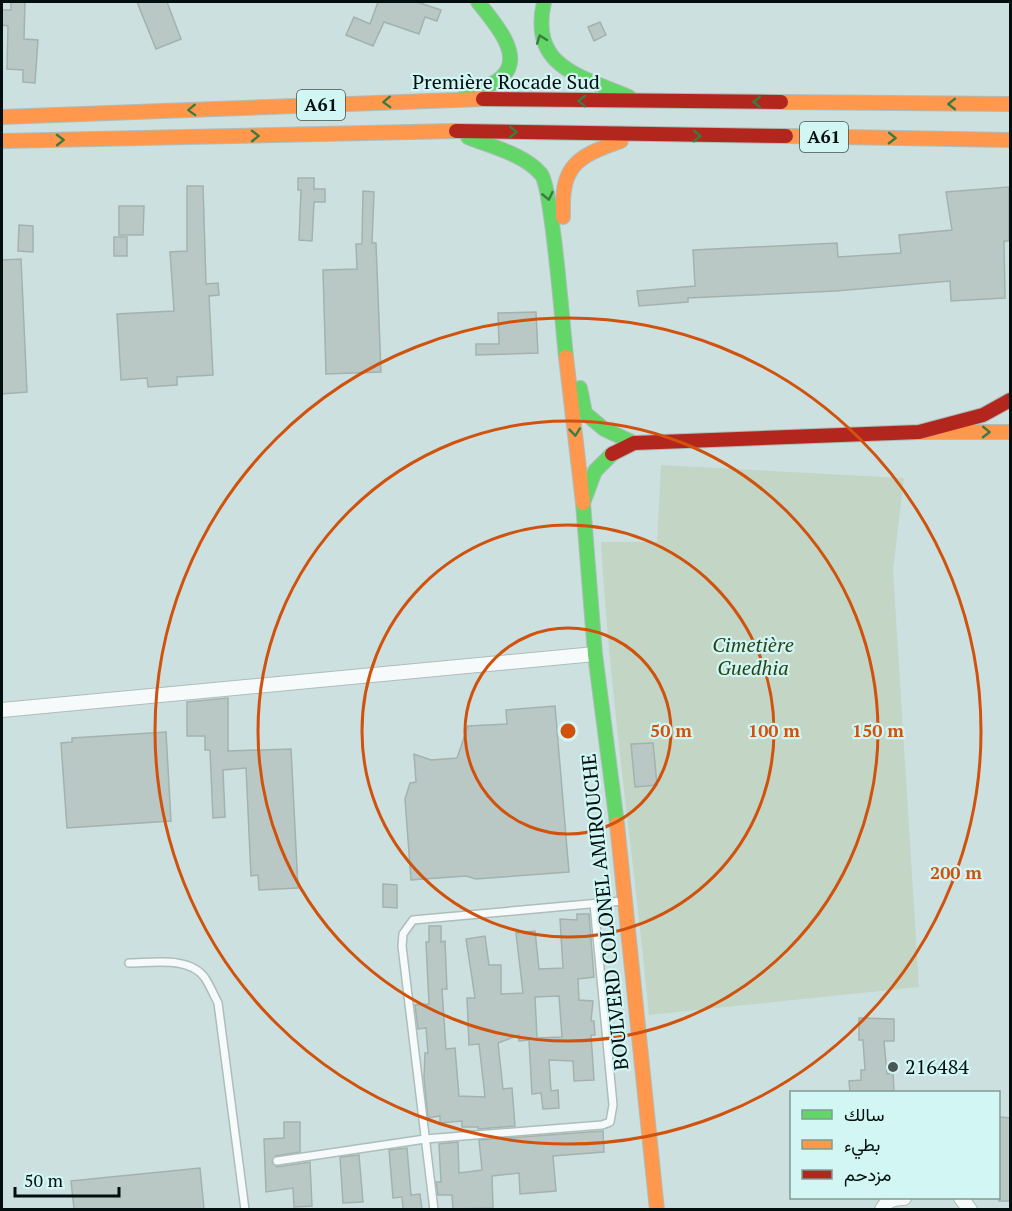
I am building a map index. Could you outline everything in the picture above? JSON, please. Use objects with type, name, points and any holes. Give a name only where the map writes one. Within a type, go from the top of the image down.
[{"type":"main road","points":[[459,99],[503,77],[512,57],[504,37],[478,2]]},
{"type":"main road","points":[[544,2],[538,17],[537,31],[542,45],[554,59],[566,68],[641,102]]},
{"type":"main road","name":"Première Rocade Sud","points":[[2,117],[459,99],[1011,104]]},
{"type":"main road","name":"A61","points":[[2,141],[454,131],[1011,140]]},
{"type":"main road","name":"BOULVERD COLONEL AMIROUCHE","points":[[454,131],[525,160],[543,177],[549,202],[583,504],[595,654],[657,1209]]},
{"type":"main road","points":[[634,443],[604,429],[585,413],[578,379],[561,194],[566,171],[585,153],[638,135]]},
{"type":"main road","points":[[919,432],[983,416],[1011,400]]},
{"type":"main road","points":[[583,504],[595,471],[607,457],[634,443],[919,432],[1011,432]]},
{"type":"street","points":[[2,710],[595,654]]},
{"type":"lane","points":[[434,1209],[402,946],[406,927],[413,920],[624,901]]},
{"type":"lane","points":[[277,1161],[425,1139],[602,1125],[610,1122],[613,1105],[594,904]]},
{"type":"lane","points":[[129,963],[177,963],[192,968],[204,976],[218,1003],[245,1209]]},
{"type":"green space","name":"Cimetière Guedhia","points":[[661,465],[904,478],[893,570],[919,987],[649,1015],[610,661],[601,542],[657,542]]},
{"type":"building","points":[[11,2],[25,2],[24,39],[38,40],[35,83],[23,82],[23,70],[7,69],[8,26],[2,25],[2,10],[11,10]]},
{"type":"building","points":[[137,2],[167,2],[181,39],[156,49]]},
{"type":"building","points":[[378,2],[417,2],[441,10],[437,21],[425,17],[419,34],[384,22],[373,46],[346,35],[354,17],[370,24]]},
{"type":"building","points":[[600,22],[606,35],[594,41],[588,27]]},
{"type":"building","points":[[298,178],[314,178],[314,189],[325,189],[325,202],[314,202],[312,241],[299,240],[301,190],[298,190]]},
{"type":"building","points":[[187,186],[203,186],[206,284],[218,283],[219,295],[209,296],[213,375],[177,377],[177,385],[148,387],[147,378],[121,380],[117,314],[174,311],[170,252],[187,251]]},
{"type":"building","points":[[1009,187],[1009,241],[1004,241],[1005,298],[951,301],[950,281],[836,291],[688,298],[688,302],[639,306],[637,291],[695,286],[693,250],[837,243],[838,257],[901,253],[899,235],[952,230],[946,192]]},
{"type":"building","points":[[363,191],[374,192],[372,243],[376,243],[381,372],[326,374],[323,270],[357,269],[356,244],[362,244]]},
{"type":"building","points":[[119,206],[144,206],[143,235],[119,235]]},
{"type":"building","points":[[19,225],[33,226],[33,252],[18,251]]},
{"type":"building","points":[[114,237],[127,237],[127,256],[114,256]]},
{"type":"building","points":[[21,259],[27,392],[2,394],[2,260]]},
{"type":"building","points":[[536,312],[538,353],[476,355],[476,344],[499,344],[498,313]]},
{"type":"building","points":[[228,698],[228,751],[291,749],[298,888],[259,890],[258,875],[251,876],[246,768],[223,770],[225,817],[213,818],[210,750],[205,750],[205,736],[187,736],[187,702]]},
{"type":"building","points":[[555,706],[569,872],[476,879],[466,876],[411,880],[405,799],[410,783],[416,782],[414,754],[431,760],[457,758],[468,726],[507,724],[506,710]]},
{"type":"building","points":[[166,732],[171,821],[67,828],[61,743],[72,742],[72,738]]},
{"type":"building","points":[[653,743],[657,785],[635,787],[631,744]]},
{"type":"building","points":[[383,884],[397,885],[397,908],[383,907]]},
{"type":"building","points":[[577,914],[589,914],[594,977],[578,979],[579,1000],[593,1001],[591,1021],[594,1021],[595,1035],[591,1035],[594,1080],[574,1081],[573,1061],[549,1060],[551,1091],[558,1090],[559,1108],[543,1109],[541,1093],[532,1094],[529,1040],[519,1041],[519,1035],[498,1043],[503,1089],[512,1088],[515,1126],[478,1129],[478,1127],[462,1127],[462,1121],[440,1123],[440,1116],[428,1118],[424,1078],[425,1053],[428,1053],[426,1028],[418,1029],[415,1005],[429,1004],[426,942],[429,942],[429,926],[441,926],[441,942],[445,941],[447,989],[442,989],[446,1049],[455,1048],[459,1096],[485,1097],[479,1044],[469,1045],[467,998],[475,998],[466,939],[485,936],[489,965],[501,965],[501,994],[523,993],[516,933],[535,931],[539,969],[563,968],[560,919],[577,920]],"holes":[[[559,996],[562,1037],[537,1038],[535,997]]]},
{"type":"building","points":[[859,1018],[894,1019],[894,1041],[884,1041],[887,1074],[893,1073],[894,1091],[850,1091],[849,1081],[861,1080],[861,1070],[865,1070],[863,1040],[859,1040]]},
{"type":"building","points":[[1000,1117],[1011,1118],[1011,1201],[999,1201]]},
{"type":"building","points":[[284,1122],[300,1122],[300,1152],[276,1156],[272,1162],[277,1167],[310,1162],[312,1206],[294,1207],[293,1188],[266,1192],[264,1139],[284,1138]]},
{"type":"building","points":[[603,1131],[604,1152],[553,1156],[556,1191],[520,1194],[519,1173],[492,1176],[493,1208],[453,1209],[452,1195],[438,1195],[436,1182],[441,1182],[439,1144],[458,1142],[459,1173],[482,1170],[479,1140]]},
{"type":"building","points":[[407,1148],[411,1195],[420,1194],[422,1209],[403,1209],[402,1197],[393,1198],[389,1150]]},
{"type":"building","points":[[359,1155],[363,1202],[343,1203],[340,1157]]},
{"type":"building","points":[[200,1168],[204,1209],[74,1209],[71,1181]]},
{"type":"traffic: fast","points":[[464,97],[489,86],[502,77],[508,68],[510,58],[498,27],[478,2]]},
{"type":"traffic: fast","points":[[544,2],[541,24],[544,41],[551,55],[577,75],[629,97]]},
{"type":"traffic: fast","points":[[468,137],[517,156],[541,174],[545,184],[553,230],[566,357]]},
{"type":"traffic: fast","points":[[580,388],[585,413],[604,429],[634,443]]},
{"type":"traffic: fast","points":[[612,454],[595,471],[583,503],[595,654],[617,824]]},
{"type":"traffic: slow","points":[[2,117],[483,99]]},
{"type":"traffic: slow","points":[[781,102],[1010,104]]},
{"type":"traffic: slow","points":[[2,141],[456,131]]},
{"type":"traffic: slow","points":[[786,136],[1010,140]]},
{"type":"traffic: slow","points":[[563,217],[565,186],[574,166],[592,152],[621,141]]},
{"type":"traffic: slow","points":[[566,357],[583,503]]},
{"type":"traffic: slow","points":[[919,432],[1010,432]]},
{"type":"traffic: slow","points":[[617,824],[657,1210]]},
{"type":"traffic: jam","points":[[483,99],[781,102]]},
{"type":"traffic: jam","points":[[456,131],[786,136]]},
{"type":"traffic: jam","points":[[612,454],[634,443],[919,432],[983,415],[1010,400]]},
{"type":"place","name":"216484","points":[[893,1067]]}]
